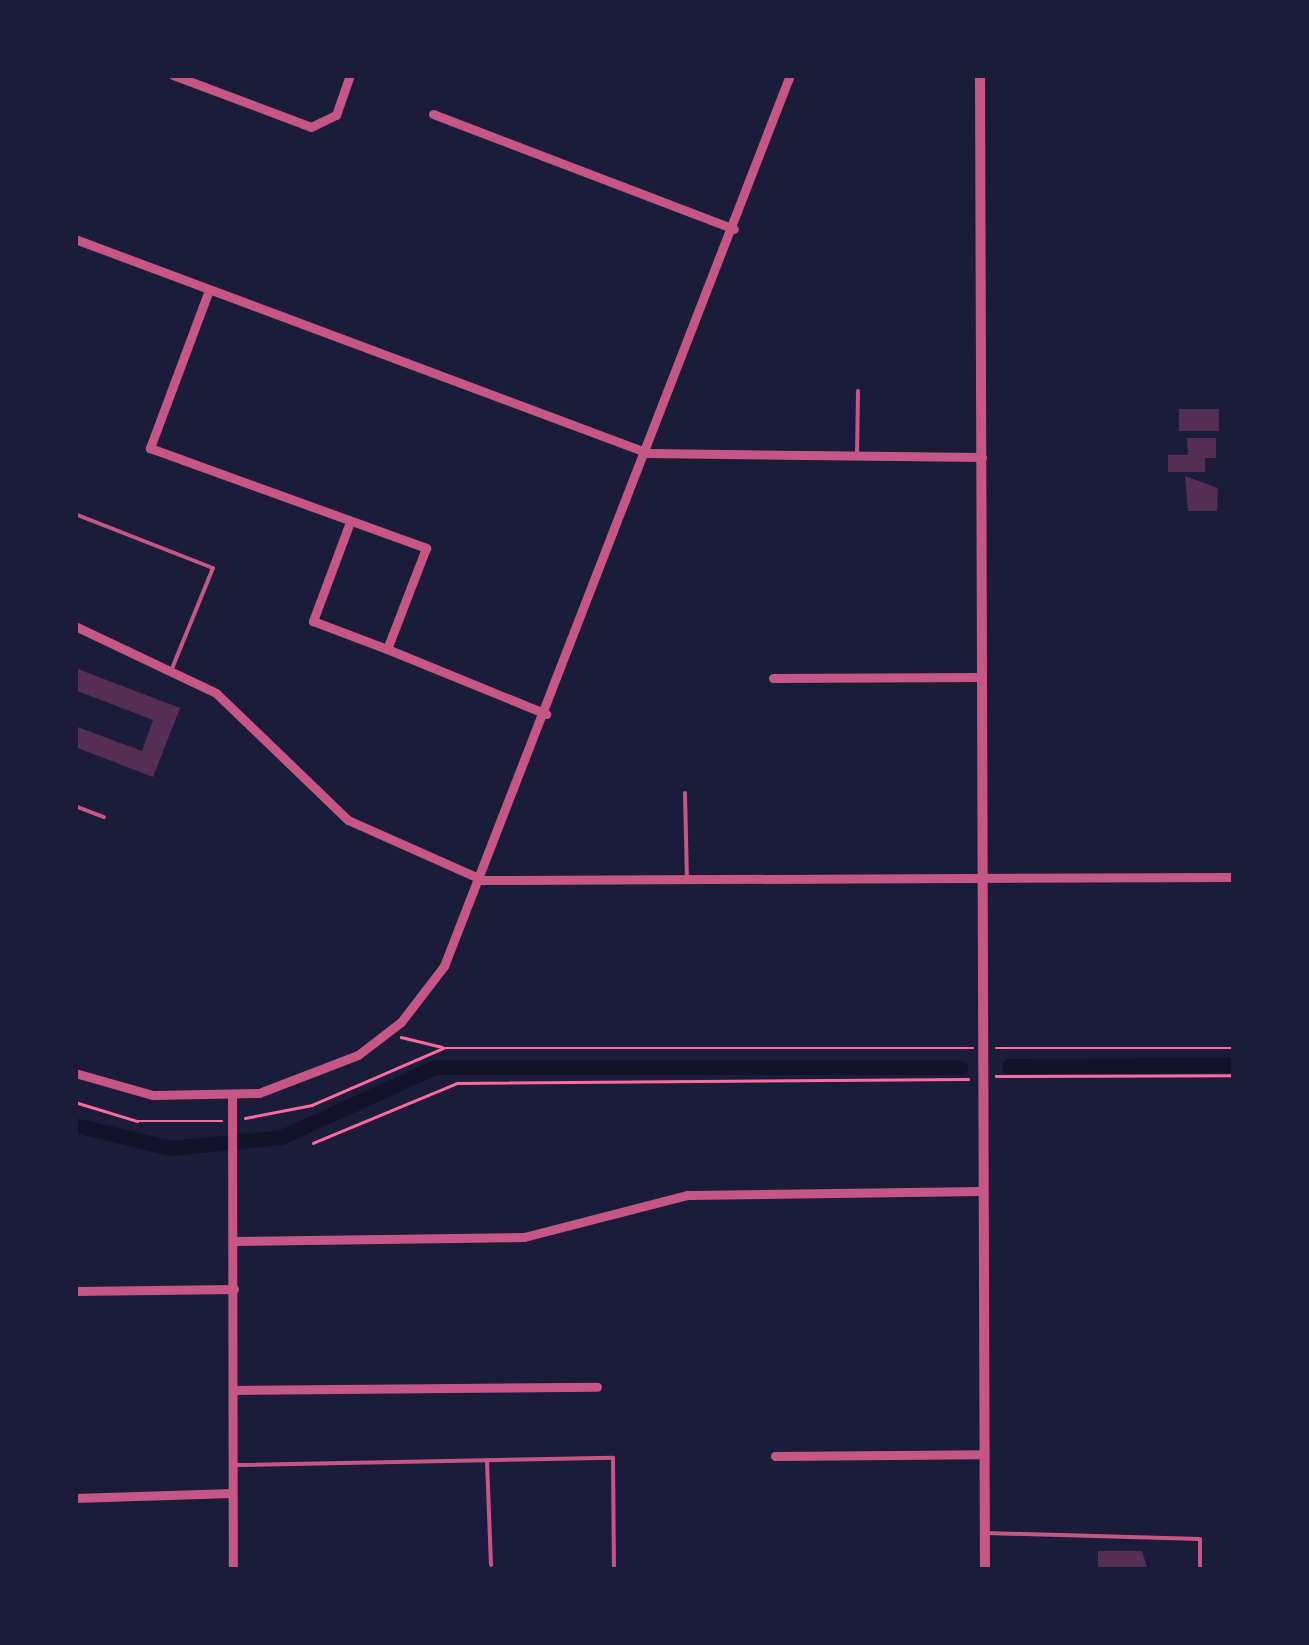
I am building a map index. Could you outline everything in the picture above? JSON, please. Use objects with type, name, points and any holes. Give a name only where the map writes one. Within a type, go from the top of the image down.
[{"type":"street","points":[[173,75],[311,127],[336,115],[350,75]]},
{"type":"street","points":[[75,1074],[153,1095],[232,1098],[329,1069],[386,1034],[444,966],[483,880],[790,75]]},
{"type":"street","points":[[980,75],[985,1570]]},
{"type":"street","points":[[434,114],[734,229]]},
{"type":"street","points":[[75,239],[648,453],[982,458]]},
{"type":"street","points":[[209,290],[150,448],[426,548],[387,649]]},
{"type":"street","points":[[350,522],[313,621],[546,714]]},
{"type":"street","points":[[75,626],[173,666],[247,720],[348,820],[483,880],[1234,877]]},
{"type":"street","points":[[773,678],[982,677]]},
{"type":"street","points":[[232,1098],[233,1570]]},
{"type":"street","points":[[233,1241],[524,1236],[688,1194],[982,1191]]},
{"type":"street","points":[[75,1291],[234,1289]]},
{"type":"street","points":[[233,1390],[597,1388]]},
{"type":"street","points":[[776,1456],[984,1454]]},
{"type":"street","points":[[75,1498],[232,1493]]},
{"type":"lane","points":[[857,456],[858,391]]},
{"type":"lane","points":[[75,514],[212,568],[173,666]]},
{"type":"lane","points":[[685,793],[686,880]]},
{"type":"lane","points":[[75,806],[104,817]]},
{"type":"lane","points":[[232,1465],[613,1458],[614,1566]]},
{"type":"lane","points":[[487,1462],[490,1565]]},
{"type":"lane","points":[[985,1532],[1200,1539],[1200,1570]]},
{"type":"path","points":[[386,1034],[443,1048],[1234,1048]]},
{"type":"path","points":[[75,1102],[137,1120],[234,1120],[312,1105],[443,1048]]},
{"type":"path","points":[[313,1143],[457,1083],[1234,1075]]},
{"type":"building","points":[[1179,409],[1219,409],[1219,431],[1179,431]]},
{"type":"building","points":[[1187,438],[1216,438],[1216,458],[1205,458],[1205,472],[1168,472],[1168,455],[1188,455]]},
{"type":"building","points":[[1185,476],[1218,488],[1217,511],[1188,511]]},
{"type":"building","points":[[75,668],[180,708],[153,777],[75,747],[75,726],[142,751],[153,720],[75,690]]},
{"type":"building","points":[[1098,1551],[1142,1551],[1148,1570],[1098,1569]]},
{"type":"waterway","points":[[1009,1066],[1234,1065]]},
{"type":"waterway","points":[[75,1125],[171,1148],[281,1137],[435,1067],[960,1067]]}]
